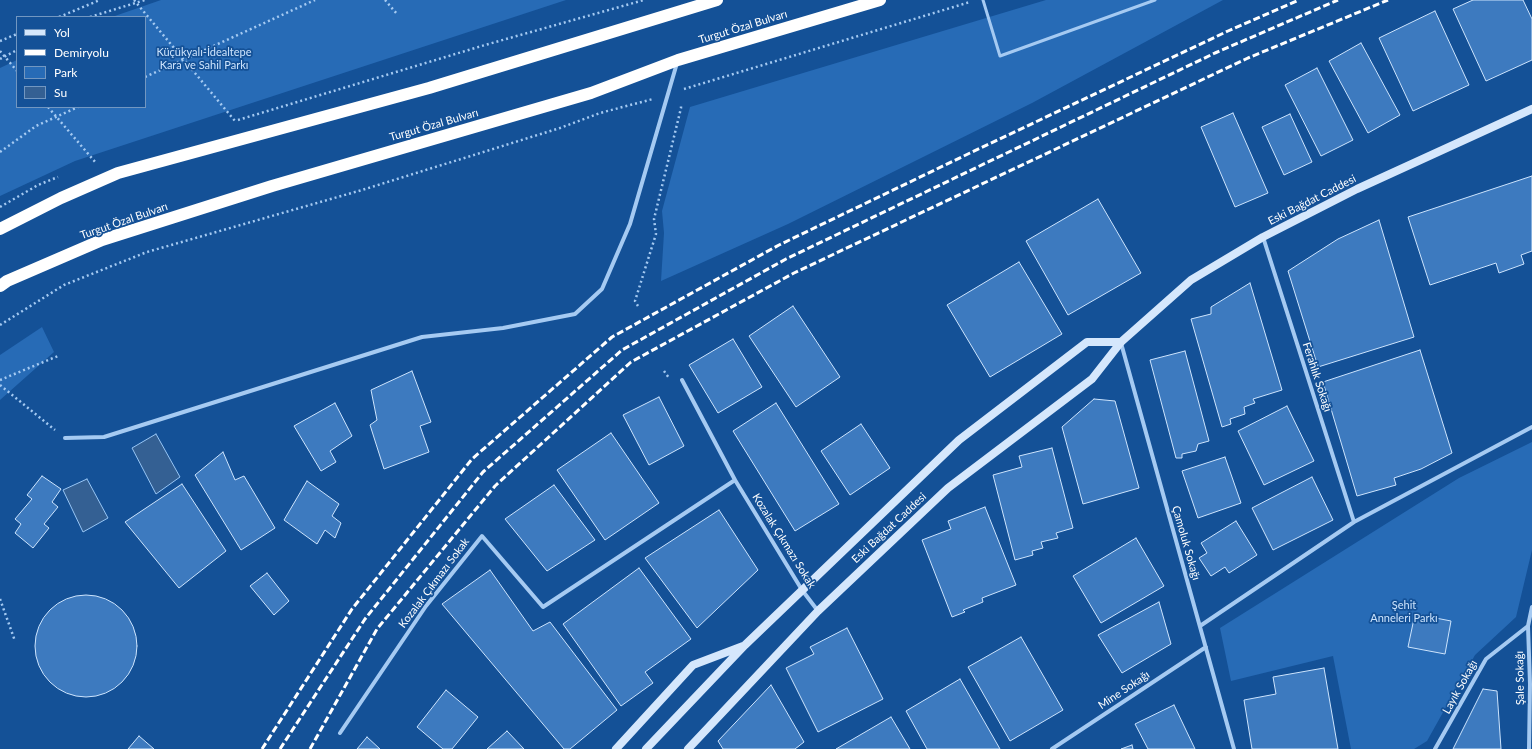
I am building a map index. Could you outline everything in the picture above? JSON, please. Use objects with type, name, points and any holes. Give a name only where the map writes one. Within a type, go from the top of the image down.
[{"type":"highway","points":[[0,229],[61,198],[118,173],[429,88],[717,0]]},
{"type":"highway","name":"Turgut Özal Bulvarı","points":[[0,286],[7,281],[102,240],[272,186],[591,93],[678,60],[880,0]]},
{"type":"street","points":[[65,438],[104,438],[422,337],[504,328],[575,314],[602,289],[630,224],[666,95],[678,60]]},
{"type":"street","name":"Eski Bağdat Caddesi","points":[[688,749],[818,611],[948,488],[1092,379],[1121,342],[1191,280],[1262,237],[1357,188],[1532,110]]},
{"type":"street","name":"Ferahlık Sokağı","points":[[1262,237],[1354,522]]},
{"type":"street","name":"Eski Bağdat Caddesi","points":[[646,749],[745,645],[959,440],[1087,342],[1121,342]]},
{"type":"street","name":"Çamoluk Sokağı","points":[[1121,342],[1234,749]]},
{"type":"street","name":"Kozalak Çıkmazı Sokak","points":[[682,380],[735,480],[802,590],[818,611]]},
{"type":"street","points":[[1200,626],[1354,522],[1532,427]]},
{"type":"street","name":"Kozalak Çıkmazı Sokak","points":[[340,733],[426,606],[482,536],[543,607],[735,480]]},
{"type":"street","name":"Şale Sokağı","points":[[1529,749],[1530,659],[1528,626],[1532,607]]},
{"type":"street","name":"Layık Sokağı","points":[[1435,749],[1486,659],[1528,626]]},
{"type":"street","name":"Eski Bağdat Caddesi","points":[[616,749],[693,665],[745,645]]},
{"type":"street","name":"Mine Sokağı","points":[[1052,749],[1206,647]]},
{"type":"lane","points":[[983,0],[1000,56],[1155,0]]},
{"type":"path","points":[[61,16],[100,0]]},
{"type":"path","points":[[93,16],[135,1],[145,0]]},
{"type":"path","points":[[146,77],[315,0]]},
{"type":"path","points":[[385,0],[397,14]]},
{"type":"path","points":[[399,71],[644,0]]},
{"type":"path","points":[[0,325],[64,285],[147,252],[362,190],[560,128],[600,113],[666,95],[977,0]]},
{"type":"path","points":[[135,1],[235,121]]},
{"type":"path","points":[[0,41],[16,34]]},
{"type":"path","points":[[0,59],[16,50]]},
{"type":"path","points":[[0,51],[16,70]]},
{"type":"path","points":[[638,306],[635,301],[656,234],[654,219],[681,108],[678,91]]},
{"type":"path","points":[[49,108],[96,163]]},
{"type":"path","points":[[0,152],[36,126],[76,108]]},
{"type":"path","points":[[0,380],[58,356]]},
{"type":"path","points":[[0,384],[65,438]]},
{"type":"path","points":[[0,598],[15,641]]},
{"type":"green space","name":"Küçükyalı-İdealtepe Kara ve Sahil Parkı","points":[[161,0],[566,0],[75,161],[0,196],[0,68],[16,60],[16,108],[146,108],[146,16],[115,16]]},
{"type":"green space","points":[[1046,0],[1223,0],[1032,103],[788,224],[661,281],[664,233],[662,211],[690,107]]},
{"type":"green space","points":[[42,327],[54,352],[0,400],[0,355]]},
{"type":"green space","name":"Şehit Anneleri Parkı","points":[[1532,442],[1532,550],[1516,617],[1475,655],[1427,741],[1414,749],[1351,749],[1333,656],[1231,681],[1220,628],[1459,478]]},
{"type":"water","points":[[156,434],[180,477],[156,494],[132,448]]},
{"type":"water","points":[[87,479],[108,518],[83,532],[63,490]]},
{"type":"building","points":[[1473,0],[1523,0],[1532,19],[1532,60],[1486,81],[1453,9]]},
{"type":"building","points":[[1435,11],[1469,85],[1413,111],[1379,38]]},
{"type":"building","points":[[1361,43],[1400,115],[1368,133],[1329,61]]},
{"type":"building","points":[[1317,68],[1353,140],[1321,156],[1285,85]]},
{"type":"building","points":[[1233,113],[1268,193],[1235,207],[1201,127]]},
{"type":"building","points":[[1290,114],[1312,162],[1284,175],[1262,127]]},
{"type":"building","points":[[1532,176],[1532,251],[1521,255],[1524,264],[1499,273],[1496,263],[1430,285],[1408,217]]},
{"type":"building","points":[[1098,199],[1141,273],[1068,315],[1026,241]]},
{"type":"building","points":[[1379,220],[1414,337],[1318,367],[1288,271],[1338,239]]},
{"type":"building","points":[[1019,262],[1062,334],[990,377],[947,305]]},
{"type":"building","points":[[1250,283],[1282,390],[1253,399],[1255,403],[1244,407],[1245,414],[1230,419],[1231,424],[1222,427],[1191,319],[1211,314],[1211,307]]},
{"type":"building","points":[[793,306],[840,377],[796,407],[749,336]]},
{"type":"building","points":[[733,339],[762,387],[718,413],[689,365]]},
{"type":"building","points":[[1420,350],[1452,453],[1421,469],[1394,478],[1396,485],[1357,496],[1323,382]]},
{"type":"building","points":[[1185,351],[1209,441],[1198,444],[1196,451],[1182,454],[1182,458],[1176,458],[1150,360]]},
{"type":"building","points":[[412,371],[431,422],[420,426],[429,452],[384,469],[370,425],[377,420],[371,390]]},
{"type":"building","points":[[659,397],[684,446],[649,465],[623,415]]},
{"type":"building","points":[[1094,399],[1115,401],[1139,488],[1083,504],[1062,427]]},
{"type":"building","points":[[335,403],[352,436],[330,451],[336,462],[321,471],[294,426]]},
{"type":"building","points":[[776,403],[839,504],[795,531],[733,431]]},
{"type":"building","points":[[1287,406],[1314,461],[1264,485],[1238,431]]},
{"type":"building","points":[[861,424],[890,468],[850,495],[821,451]]},
{"type":"building","points":[[611,433],[659,503],[605,540],[557,470]]},
{"type":"building","points":[[1052,448],[1073,528],[1056,533],[1058,538],[1041,542],[1043,548],[1032,551],[1033,555],[1015,560],[993,475],[1022,467],[1019,456]]},
{"type":"building","points":[[223,452],[235,480],[244,476],[275,528],[241,550],[195,475]]},
{"type":"building","points":[[1225,457],[1241,503],[1198,518],[1182,471]]},
{"type":"building","points":[[42,476],[61,489],[52,502],[58,507],[44,524],[49,528],[33,548],[15,533],[21,524],[15,519],[32,499],[27,495]]},
{"type":"building","points":[[1312,477],[1333,520],[1273,550],[1252,508]]},
{"type":"building","points":[[307,481],[339,504],[332,516],[341,523],[335,538],[325,530],[317,544],[284,520]]},
{"type":"building","points":[[182,484],[226,551],[179,588],[125,522]]},
{"type":"building","points":[[554,485],[595,540],[547,571],[505,519]]},
{"type":"building","points":[[985,507],[1016,585],[982,598],[983,602],[963,610],[965,612],[952,617],[922,540],[951,529],[948,521]]},
{"type":"building","points":[[719,510],[758,570],[697,628],[645,558]]},
{"type":"building","points":[[1236,521],[1257,555],[1229,573],[1225,567],[1211,576],[1199,558],[1207,553],[1201,543]]},
{"type":"building","points":[[1136,538],[1164,586],[1101,623],[1073,576]]},
{"type":"building","points":[[639,568],[691,639],[645,672],[653,683],[621,706],[563,624]]},
{"type":"building","points":[[490,570],[533,631],[550,622],[617,710],[570,749],[564,749],[442,604]]},
{"type":"building","points":[[267,573],[289,601],[274,615],[250,586]]},
{"type":"building","points":[[86,595],[106,599],[122,610],[133,626],[137,646],[133,666],[122,682],[106,693],[86,697],[66,693],[50,682],[39,666],[35,646],[39,626],[50,610],[66,599]]},
{"type":"building","points":[[1159,602],[1171,644],[1122,673],[1098,635]]},
{"type":"building","points":[[1415,614],[1451,621],[1445,654],[1408,647]]},
{"type":"building","points":[[847,628],[883,699],[818,732],[786,668],[814,654],[810,647]]},
{"type":"building","points":[[1021,637],[1063,710],[1010,741],[968,667]]},
{"type":"building","points":[[1324,668],[1338,749],[1252,749],[1244,700],[1276,694],[1273,677]]},
{"type":"building","points":[[960,679],[1000,749],[927,749],[906,711]]},
{"type":"building","points":[[771,685],[804,742],[795,749],[723,749],[718,741]]},
{"type":"building","points":[[1483,689],[1497,691],[1501,749],[1453,749]]},
{"type":"building","points":[[446,690],[478,717],[452,749],[443,749],[417,727]]},
{"type":"building","points":[[1174,705],[1195,749],[1148,749],[1135,724]]},
{"type":"building","points":[[891,717],[910,749],[836,749]]},
{"type":"building","points":[[507,731],[524,749],[487,749]]},
{"type":"building","points":[[139,736],[154,749],[128,749]]},
{"type":"building","points":[[367,737],[380,749],[357,749]]},
{"type":"building","points":[[1132,745],[1133,749],[1121,749]]},
{"type":"railway","points":[[262,749],[352,609],[472,459],[612,337],[779,245],[1228,31],[1299,0]]},
{"type":"railway","points":[[280,749],[365,619],[483,472],[622,350],[786,259],[1215,53],[1338,0]]},
{"type":"railway","points":[[310,749],[377,629],[495,486],[631,362],[794,273],[1248,58],[1388,0]]}]
